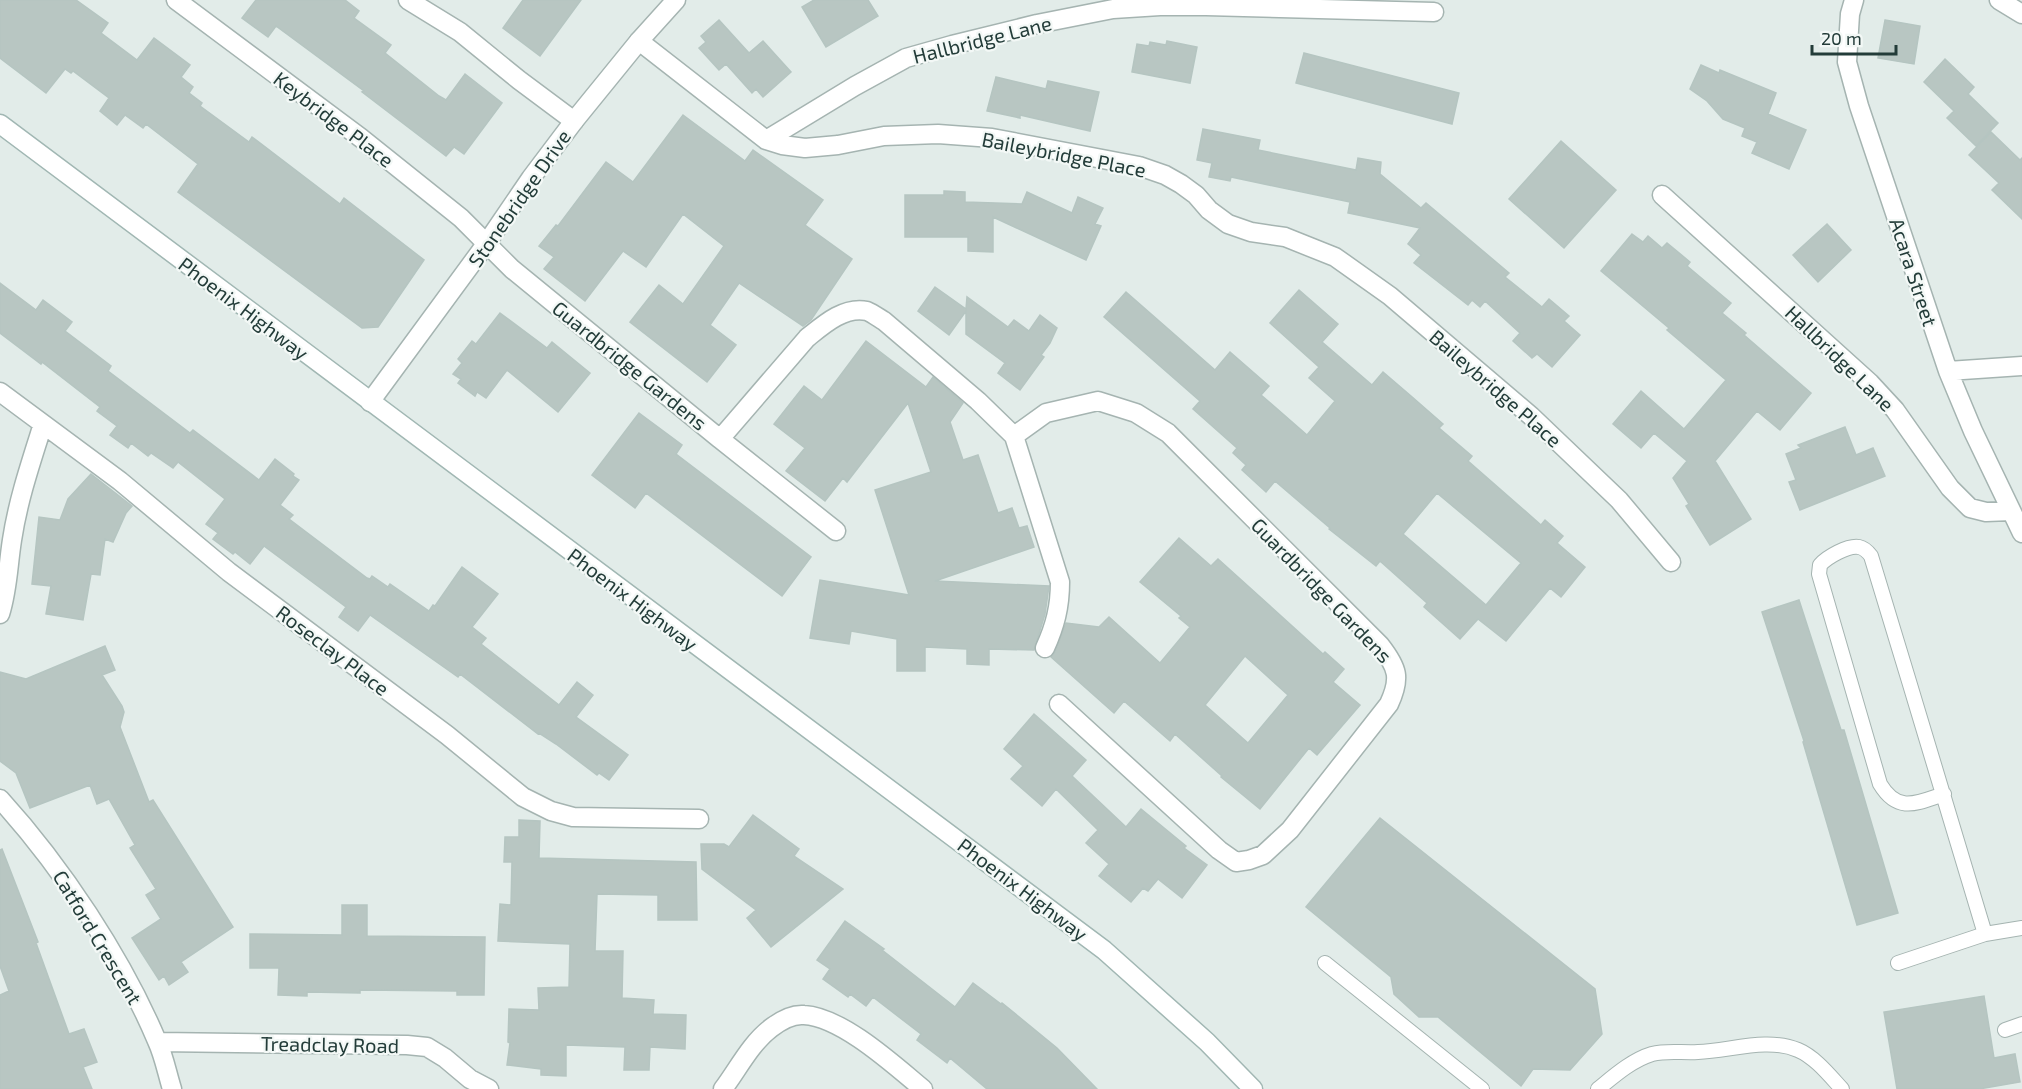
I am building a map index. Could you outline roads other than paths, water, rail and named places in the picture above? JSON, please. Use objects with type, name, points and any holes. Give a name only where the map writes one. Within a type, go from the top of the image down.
[{"type":"street","name":"Keybridge Place","points":[[176,0],[370,145],[461,218],[486,244]]},
{"type":"street","points":[[408,0],[460,32],[574,121]]},
{"type":"street","name":"Stonebridge Drive","points":[[370,402],[574,121],[639,40],[676,0]]},
{"type":"street","name":"Acara Street","points":[[1854,0],[1850,14],[1846,62],[1859,106],[1948,371],[2022,533]]},
{"type":"street","points":[[1999,0],[2022,14]]},
{"type":"street","name":"Hallbridge Lane","points":[[766,140],[906,58],[1026,26],[1091,13],[1160,6],[1434,12]]},
{"type":"street","name":"Baileybridge Place","points":[[639,40],[766,140],[782,145],[805,148],[838,145],[884,136],[938,134],[992,138],[1139,166],[1165,175],[1196,195],[1209,210],[1228,224],[1251,232],[1285,237],[1335,257],[1390,296],[1531,416],[1611,492],[1671,562]]},
{"type":"street","name":"Phoenix Highway","points":[[0,124],[1104,950],[1207,1042],[1253,1089]]},
{"type":"street","name":"Hallbridge Lane","points":[[1662,195],[1870,383],[1907,426],[1950,488],[1970,508],[1986,512],[2011,511]]},
{"type":"street","name":"Guardbridge Gardens","points":[[486,244],[521,276],[720,439],[807,338],[824,325],[846,312],[867,311],[884,321],[961,386],[1014,436],[1060,582],[1060,605],[1055,627],[1045,648]]},
{"type":"street","points":[[1948,371],[2022,366]]},
{"type":"street","name":"Roseclay Place","points":[[0,392],[120,481],[229,572],[447,735],[523,797],[551,811],[573,817],[699,819]]},
{"type":"street","name":"Guardbridge Gardens","points":[[1014,436],[1046,413],[1098,400],[1136,412],[1168,433],[1380,645],[1394,663],[1397,687],[1389,704],[1290,830],[1263,855],[1236,862],[1219,850],[1059,704]]},
{"type":"street","points":[[0,614],[6,594],[12,541],[22,490],[43,424]]},
{"type":"street","points":[[720,439],[836,531]]},
{"type":"street","name":"Catford Crescent","points":[[0,799],[61,873],[121,968],[158,1042],[172,1089]]},
{"type":"street","points":[[723,1089],[770,1029],[784,1019],[803,1015],[833,1021],[889,1060],[923,1089]]},
{"type":"street","name":"Treadclay Road","points":[[158,1042],[427,1047],[445,1058],[470,1079],[489,1089]]},
{"type":"lane","points":[[1944,794],[1906,804],[1892,800],[1880,784],[1819,574],[1820,565],[1834,554],[1855,547],[1865,550],[1871,556],[1924,735],[1944,794],[1985,934]]},
{"type":"lane","points":[[1898,963],[1985,934],[2022,928]]},
{"type":"lane","points":[[1325,963],[1482,1089]]},
{"type":"lane","points":[[2005,1030],[2022,1024]]},
{"type":"lane","points":[[1598,1089],[1621,1070],[1650,1055],[1674,1051],[1698,1052],[1775,1045],[1798,1050],[1821,1067],[1842,1089]]}]
